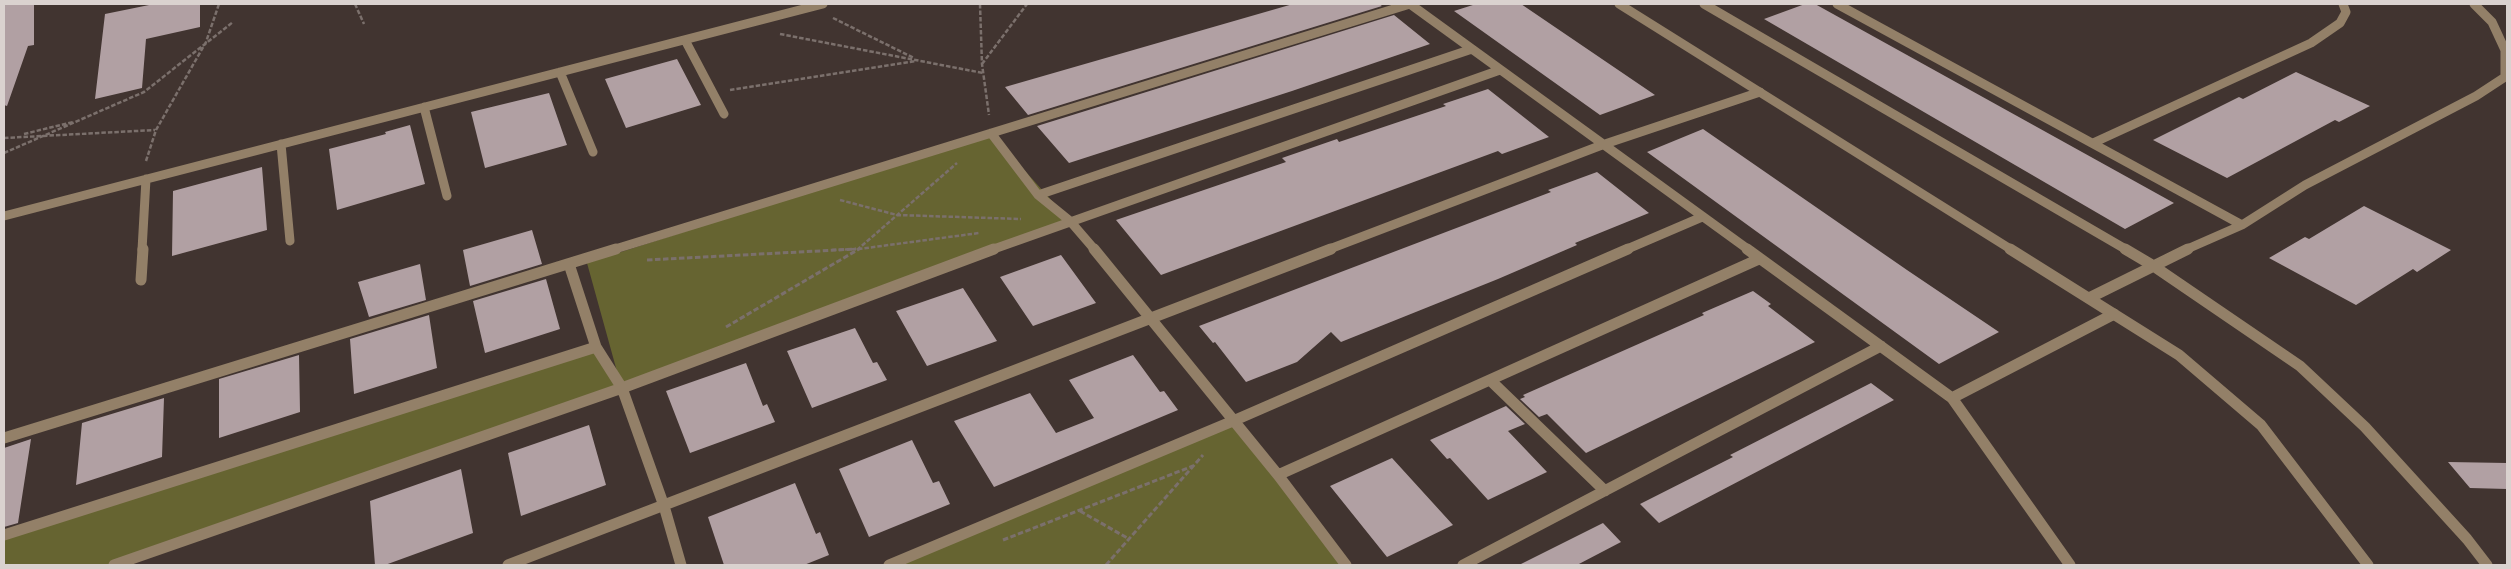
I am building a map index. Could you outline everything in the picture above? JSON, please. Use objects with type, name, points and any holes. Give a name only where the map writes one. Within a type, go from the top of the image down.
[{"type":"street","points":[[4,216],[823,4]]},
{"type":"street","points":[[4,438],[1410,4],[1952,398],[2070,565]]},
{"type":"street","points":[[1619,4],[2179,355],[2261,425],[2368,565]]},
{"type":"street","points":[[1704,4],[2152,264],[2300,366],[2366,427],[2487,565]]},
{"type":"street","points":[[1837,4],[2242,224]]},
{"type":"street","points":[[2093,143],[2311,42],[2340,23],[2346,12],[2342,4]]},
{"type":"street","points":[[2089,298],[2152,264],[2242,224],[2305,185],[2476,96],[2505,77],[2505,50],[2492,22],[2474,4]]},
{"type":"street","points":[[685,40],[724,114]]},
{"type":"street","points":[[1038,195],[1472,49]]},
{"type":"street","points":[[114,565],[622,388],[1070,221],[1500,70]]},
{"type":"street","points":[[560,72],[593,152]]},
{"type":"street","points":[[508,565],[1602,145],[1760,92]]},
{"type":"street","points":[[424,107],[447,196]]},
{"type":"street","points":[[991,133],[1038,195],[1070,221],[1151,318],[1278,475],[1346,565]]},
{"type":"street","points":[[281,144],[290,241]]},
{"type":"street","points":[[141,280],[146,179]]},
{"type":"street","points":[[889,565],[1233,420],[1702,217]]},
{"type":"street","points":[[1278,475],[1760,259]]},
{"type":"street","points":[[569,264],[596,347],[622,388],[664,506],[681,565]]},
{"type":"street","points":[[1952,398],[2114,314]]},
{"type":"street","points":[[1463,565],[1881,346]]},
{"type":"street","points":[[4,535],[596,347]]},
{"type":"street","points":[[1490,380],[1605,491]]},
{"type":"path","points":[[146,179],[145,165],[156,130],[206,42],[219,4]]},
{"type":"path","points":[[355,4],[364,24]]},
{"type":"path","points":[[980,4],[982,64],[991,133]]},
{"type":"path","points":[[982,64],[1027,4]]},
{"type":"path","points":[[811,7],[920,61]]},
{"type":"path","points":[[4,153],[144,92],[233,22]]},
{"type":"path","points":[[776,34],[983,73]]},
{"type":"path","points":[[713,93],[920,61]]},
{"type":"path","points":[[4,139],[84,119]]},
{"type":"path","points":[[17,136],[156,130]]},
{"type":"path","points":[[724,328],[858,249],[962,158]]},
{"type":"path","points":[[806,190],[897,215],[1022,219]]},
{"type":"path","points":[[645,260],[858,249],[983,232]]},
{"type":"path","points":[[1106,565],[1204,453]]},
{"type":"path","points":[[1000,542],[1193,466]]},
{"type":"path","points":[[1053,496],[1130,538]]},
{"type":"shaded area","points":[[991,133],[1070,221],[622,388],[114,565],[4,565],[4,535],[596,347],[621,386],[587,263]]},
{"type":"shaded area","points":[[1233,421],[1346,565],[890,565]]},
{"type":"building","points":[[4,4],[34,4],[34,45],[28,46],[7,106],[4,105]]},
{"type":"building","points":[[154,4],[200,4],[200,27],[146,39],[142,88],[95,99],[105,14]]},
{"type":"building","points":[[1293,4],[1379,4],[1382,6],[1028,115],[1005,87]]},
{"type":"building","points":[[1476,4],[1521,4],[1655,95],[1600,115],[1454,11]]},
{"type":"building","points":[[1805,4],[1815,4],[2174,203],[2125,229],[1764,19]]},
{"type":"building","points":[[1394,15],[1430,44],[1069,163],[1037,126]]},
{"type":"building","points":[[677,59],[701,105],[626,128],[605,79]]},
{"type":"building","points":[[2296,72],[2370,106],[2339,122],[2335,120],[2227,178],[2153,140],[2239,97],[2243,99]]},
{"type":"building","points":[[1488,89],[1549,137],[1502,154],[1498,151],[1161,275],[1116,220],[1286,162],[1282,158],[1337,139],[1339,142],[1446,106],[1443,104]]},
{"type":"building","points":[[549,93],[567,145],[485,168],[471,112]]},
{"type":"building","points":[[410,125],[425,184],[337,210],[329,149],[386,134],[385,132]]},
{"type":"building","points":[[1703,129],[1999,332],[1939,364],[1647,152]]},
{"type":"building","points":[[262,167],[267,230],[172,256],[173,191]]},
{"type":"building","points":[[1597,172],[1649,213],[1575,243],[1577,245],[1498,279],[1341,342],[1331,332],[1297,362],[1246,382],[1215,342],[1213,343],[1199,326],[1551,192],[1548,190]]},
{"type":"building","points":[[2364,206],[2451,250],[2417,272],[2413,269],[2356,305],[2269,258],[2305,237],[2309,239]]},
{"type":"building","points":[[532,230],[542,264],[470,286],[463,250]]},
{"type":"building","points":[[1061,255],[1096,303],[1033,326],[1000,277]]},
{"type":"building","points":[[420,264],[426,300],[369,317],[358,282]]},
{"type":"building","points":[[546,279],[560,329],[485,353],[473,301]]},
{"type":"building","points":[[963,288],[997,341],[927,366],[896,311]]},
{"type":"building","points":[[1753,291],[1771,304],[1768,306],[1815,342],[1586,453],[1547,414],[1539,417],[1520,399],[1525,397],[1523,395],[1704,315],[1702,313]]},
{"type":"building","points":[[429,315],[437,368],[354,394],[350,339]]},
{"type":"building","points":[[855,328],[873,363],[877,362],[887,380],[812,408],[787,351]]},
{"type":"building","points":[[299,355],[300,412],[219,438],[219,379]]},
{"type":"building","points":[[1133,355],[1160,392],[1164,391],[1178,410],[994,487],[954,421],[1030,393],[1056,433],[1094,418],[1069,380]]},
{"type":"building","points":[[746,363],[763,406],[767,404],[775,422],[690,453],[666,391]]},
{"type":"building","points":[[1871,383],[1894,400],[1659,523],[1640,504],[1733,457],[1730,455]]},
{"type":"building","points":[[164,398],[162,457],[76,485],[82,423]]},
{"type":"building","points":[[1506,406],[1525,424],[1508,431],[1547,472],[1488,500],[1450,458],[1447,459],[1430,440]]},
{"type":"building","points":[[589,425],[606,485],[521,516],[508,453]]},
{"type":"building","points":[[31,439],[18,523],[4,527],[4,448]]},
{"type":"building","points":[[912,440],[933,483],[939,481],[950,504],[869,537],[839,469]]},
{"type":"building","points":[[1392,458],[1453,525],[1387,557],[1330,486]]},
{"type":"building","points":[[2448,462],[2507,463],[2507,489],[2470,488]]},
{"type":"building","points":[[461,469],[473,533],[385,565],[375,565],[370,501]]},
{"type":"building","points":[[795,483],[816,534],[820,532],[829,555],[804,565],[724,565],[708,517]]},
{"type":"building","points":[[1603,523],[1621,542],[1577,565],[1519,565]]}]
